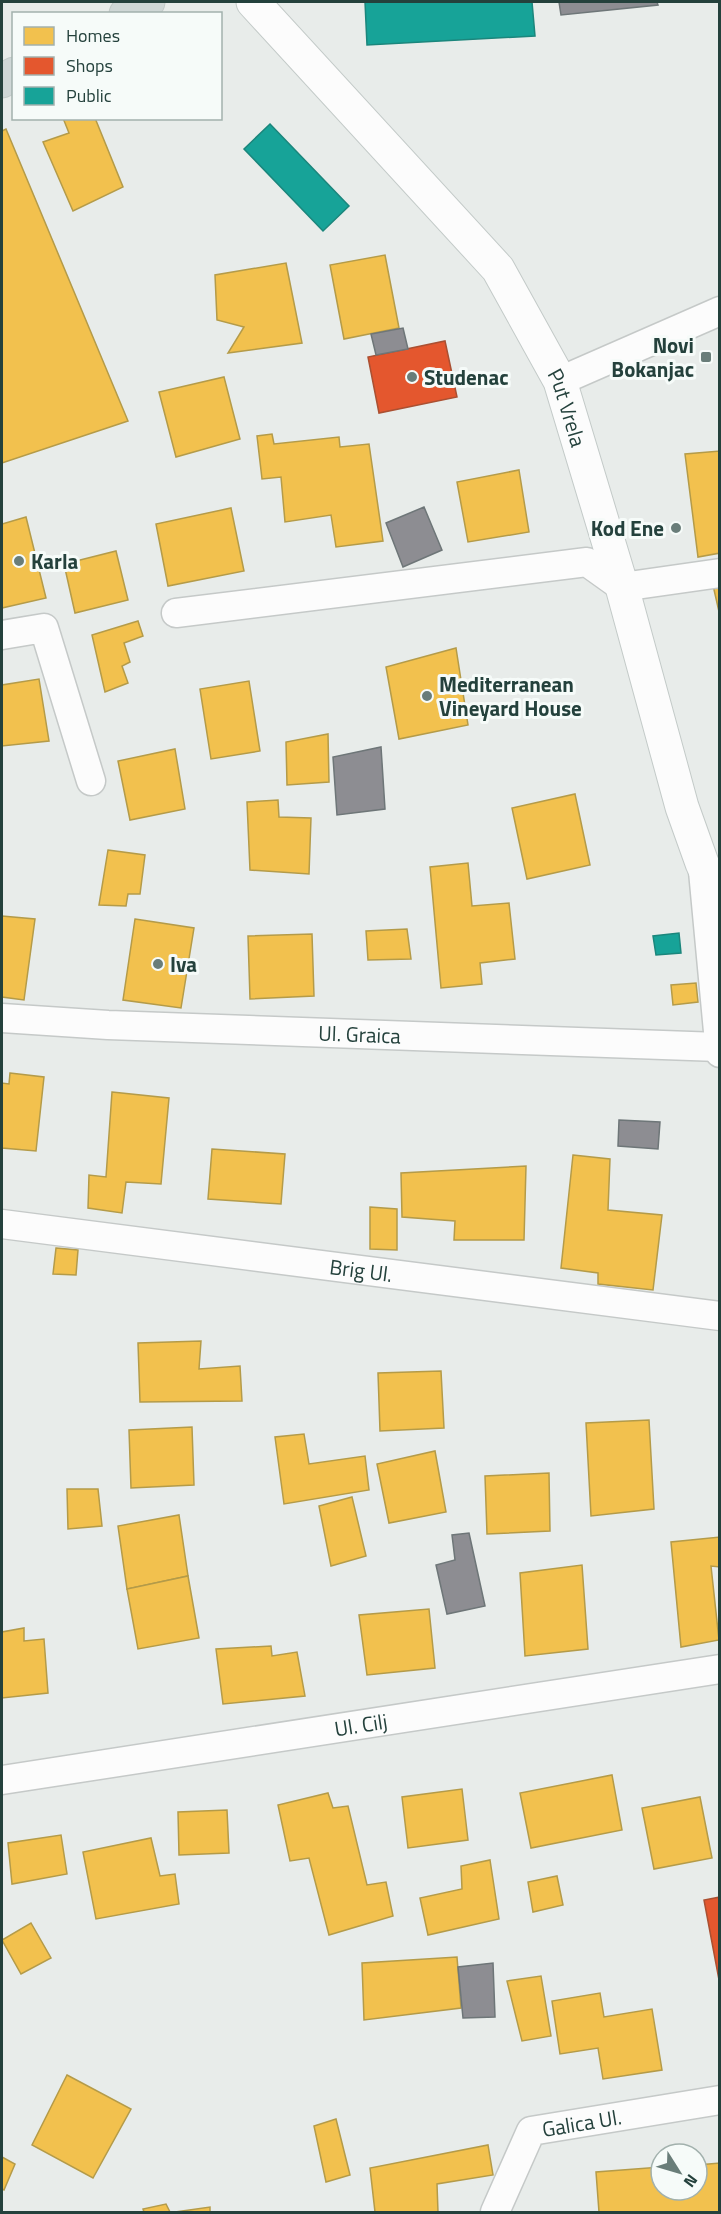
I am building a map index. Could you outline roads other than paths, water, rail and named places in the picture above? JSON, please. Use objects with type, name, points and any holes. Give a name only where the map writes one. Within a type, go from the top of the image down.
[{"type":"main road","points":[[130,12],[148,2]]},
{"type":"main road","name":"Put Vrela","points":[[253,2],[498,269],[560,381],[622,587],[682,807],[702,863],[720,902]]},
{"type":"street","points":[[560,381],[720,311]]},
{"type":"street","points":[[176,613],[587,562],[622,587],[720,573]]},
{"type":"street","points":[[2,635],[44,628],[91,781]]},
{"type":"street","points":[[702,863],[720,1053]]},
{"type":"street","name":"Ul. Graica","points":[[2,1018],[108,1025],[719,1047]]},
{"type":"street","name":"Brig Ul.","points":[[2,1224],[720,1316]]},
{"type":"street","name":"Ul. Cilj","points":[[2,1780],[720,1669]]},
{"type":"street","name":"Galica Ul.","points":[[495,2212],[531,2131],[720,2100]]},
{"type":"place","name":"Novi Bokanjac","points":[[706,357]]},
{"type":"place","name":"Studenac","points":[[412,377]]},
{"type":"place","name":"Kod Ene","points":[[676,528]]},
{"type":"place","name":"Karla","points":[[19,561]]},
{"type":"place","name":"Mediterranean Vineyard House","points":[[427,696]]},
{"type":"place","name":"Iva","points":[[158,964]]}]
